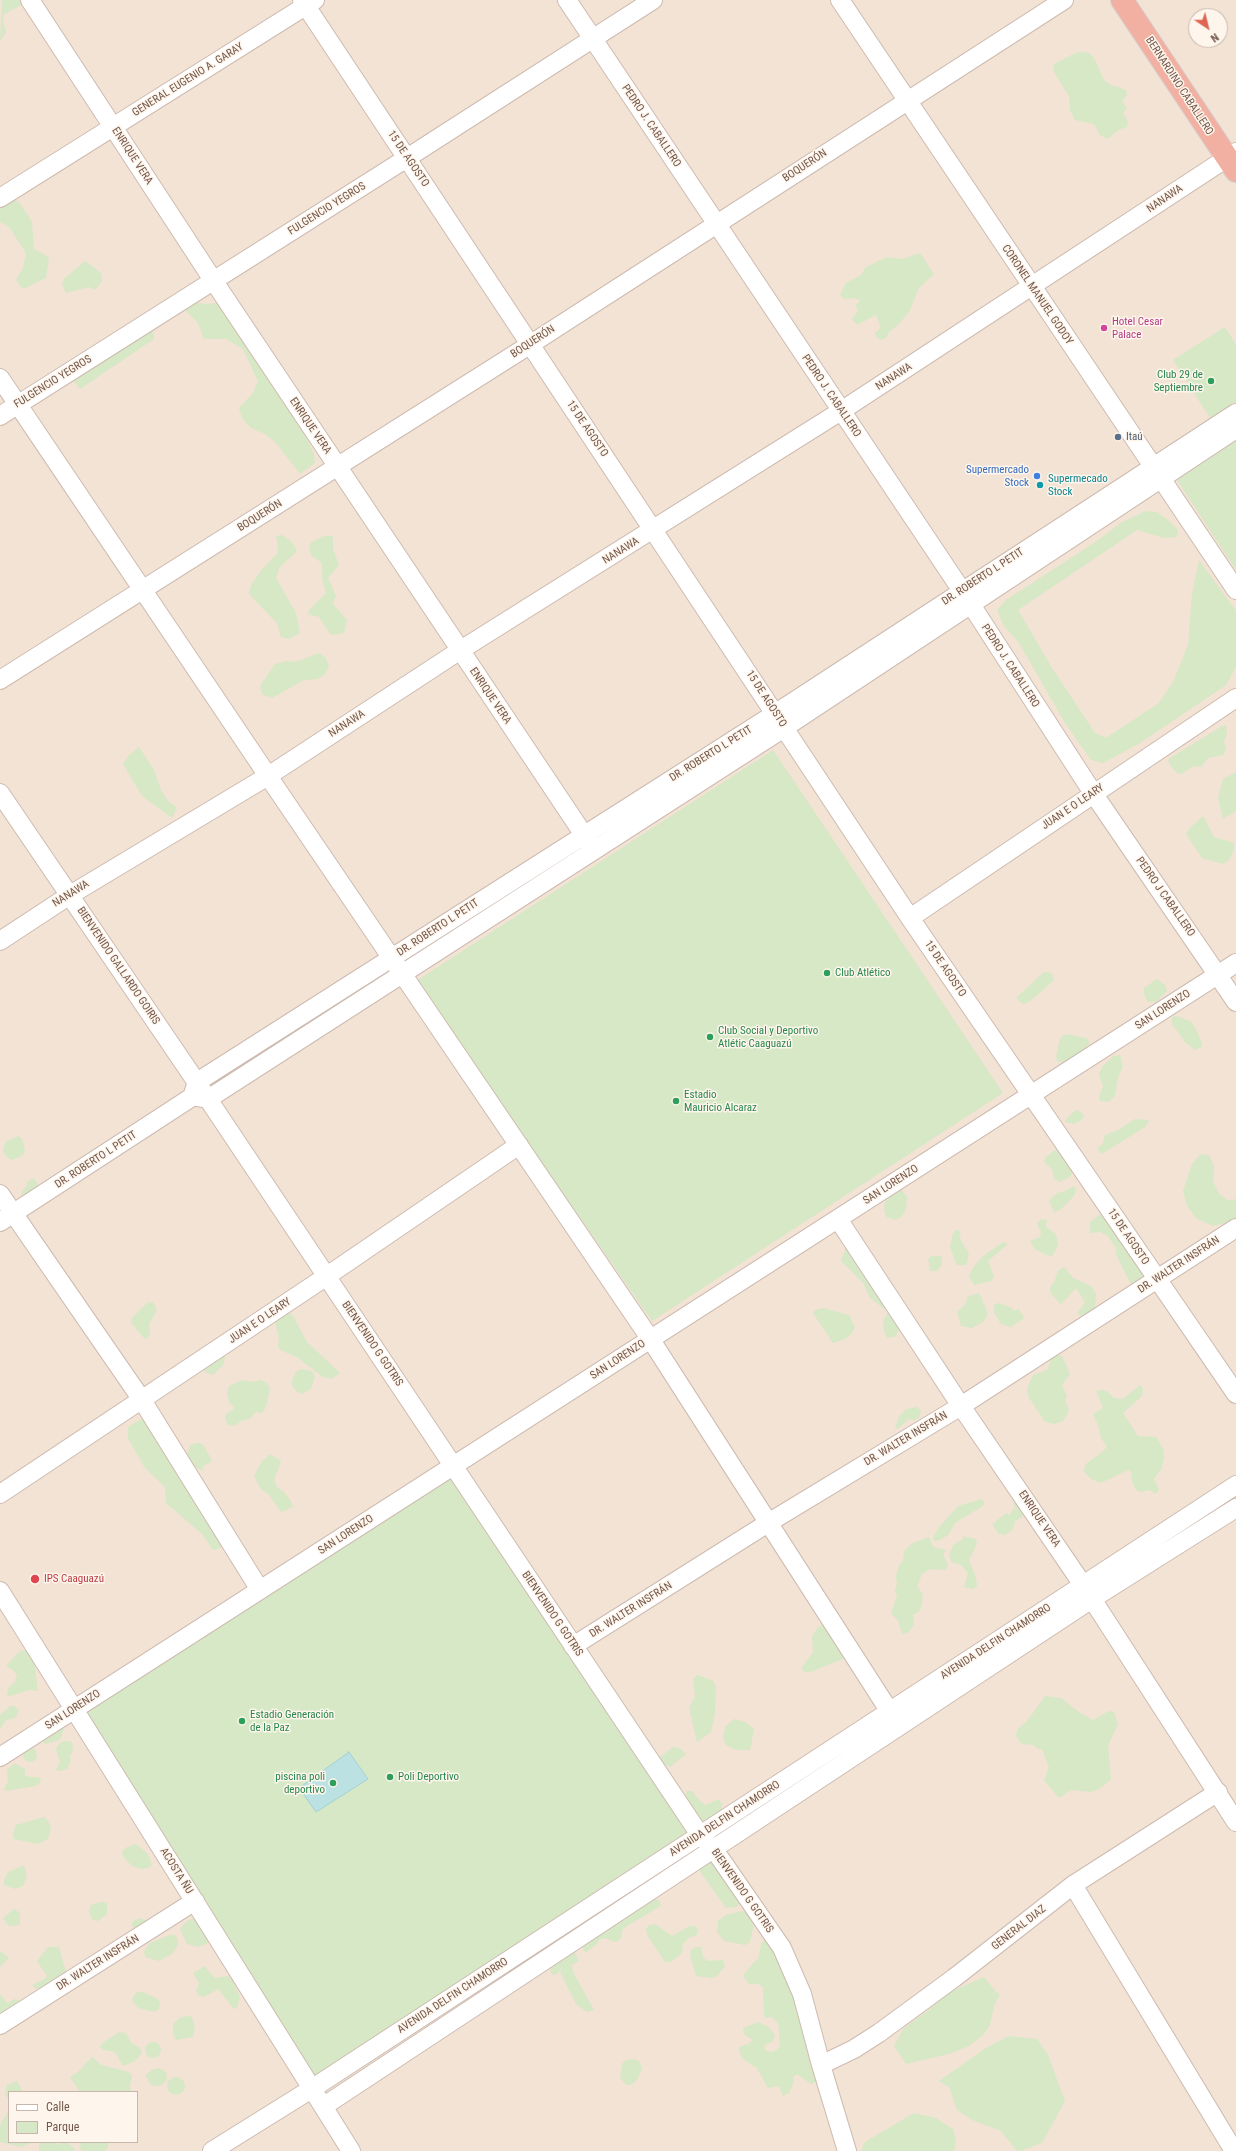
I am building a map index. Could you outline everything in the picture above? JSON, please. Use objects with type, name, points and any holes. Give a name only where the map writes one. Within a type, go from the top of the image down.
[{"type":"highway","name":"BERNARDINO CABALLERO","points":[[1122,0],[1233,160]]},
{"type":"street","name":"ENRIQUE VERA","points":[[30,0],[337,468],[594,850]]},
{"type":"street","name":"PEDRO J. CABALLERO","points":[[567,0],[966,598],[1093,793]]},
{"type":"street","name":"FULGENCIO YEGROS","points":[[0,416],[653,0]]},
{"type":"street","name":"CORONEL MANUEL GODOY","points":[[840,0],[1031,288],[1236,590]]},
{"type":"street","name":"BOQUERÓN","points":[[0,680],[142,589],[337,468],[1064,0]]},
{"type":"street","name":"GENERAL EUGENIO A. GARAY","points":[[0,198],[308,2]]},
{"type":"street","name":"15 DE AGOSTO","points":[[308,2],[407,158],[910,918],[1236,1394]]},
{"type":"street","name":"NANAWA","points":[[0,941],[70,895],[268,776],[459,651],[654,530],[1233,160]]},
{"type":"street","points":[[0,378],[392,958],[401,974],[519,1145],[650,1340],[899,1726]]},
{"type":"street","name":"DR. ROBERTO L PETIT","points":[[199,1093],[401,974],[594,850],[780,720],[1156,472],[1236,412]]},
{"type":"street","name":"DR. ROBERTO L PETIT","points":[[1156,472],[1236,429]]},
{"type":"street","name":"JUAN E O LEARY","points":[[910,918],[1093,793],[1236,698]]},
{"type":"street","name":"DR. ROBERTO L PETIT","points":[[7,1218],[199,1093],[392,958],[584,835],[780,720]]},
{"type":"street","name":"BIENVENIDO GALLARDO GOIRIS","points":[[0,793],[70,895],[199,1093]]},
{"type":"street","name":"PEDRO J CABALLERO","points":[[1093,793],[1236,1002]]},
{"type":"street","name":"SAN LORENZO","points":[[0,1757],[1236,963]]},
{"type":"street","name":"BIENVENIDO G GOTRIS","points":[[199,1093],[327,1276],[700,1835],[713,1848],[782,1948],[802,1994],[821,2065],[847,2151]]},
{"type":"street","name":"JUAN E O LEARY","points":[[0,1494],[327,1276],[519,1145]]},
{"type":"street","points":[[0,1194],[7,1218],[142,1400],[260,1590]]},
{"type":"street","name":"ENRIQUE VERA","points":[[838,1219],[961,1406],[1088,1592],[1236,1822]]},
{"type":"street","name":"DR. WALTER INSFRÁN","points":[[573,1646],[768,1523],[961,1406],[1236,1228]]},
{"type":"street","name":"AVENIDA DELFIN CHAMORRO","points":[[324,2106],[899,1726],[1236,1485]]},
{"type":"street","name":"AVENIDA DELFIN CHAMORRO","points":[[212,2151],[313,2088],[889,1712],[1088,1592],[1236,1508]]},
{"type":"street","name":"ACOSTA ÑU","points":[[0,1591],[313,2088],[351,2151]]},
{"type":"street","name":"GENERAL DIAZ","points":[[821,2065],[854,2049],[879,2033],[1074,1885],[1218,1792]]},
{"type":"street","points":[[1074,1885],[1234,2151]]},
{"type":"street","name":"DR. WALTER INSFRÁN","points":[[0,2025],[195,1901]]},
{"type":"shaded area","points":[[0,0],[1236,0],[1236,2151],[0,2151]]},
{"type":"green space","points":[[2,0],[22,0],[22,5],[4,14],[3,22],[6,32],[0,41]]},
{"type":"green space","points":[[1075,53],[1089,53],[1094,58],[1104,80],[1109,84],[1126,90],[1127,94],[1122,102],[1127,107],[1123,113],[1128,122],[1127,127],[1118,130],[1108,139],[1100,135],[1094,124],[1075,120],[1070,110],[1069,96],[1054,72],[1053,65]]},
{"type":"green space","points":[[12,199],[19,202],[32,222],[34,249],[49,257],[46,278],[23,289],[16,280],[23,268],[26,253],[9,227],[0,222],[0,209]]},
{"type":"green space","points":[[920,253],[934,274],[919,288],[909,312],[898,325],[889,332],[886,338],[881,340],[877,338],[875,333],[881,328],[876,315],[857,325],[852,319],[858,311],[855,304],[859,303],[859,300],[855,298],[844,299],[840,295],[846,283],[861,275],[866,267],[887,257],[903,259]]},
{"type":"green space","points":[[85,261],[101,273],[102,281],[95,290],[90,287],[66,293],[62,283],[64,279]]},
{"type":"green space","points":[[184,301],[205,304],[219,303],[229,321],[248,336],[303,431],[314,454],[315,463],[300,474],[276,443],[265,434],[251,428],[242,418],[239,408],[253,393],[258,381],[243,349],[226,339],[204,339],[198,323],[185,310]]},
{"type":"green space","name":"Club 29 de Septiembre","points":[[1225,327],[1236,345],[1236,402],[1210,418],[1173,360]]},
{"type":"green space","points":[[146,328],[153,331],[154,339],[80,389],[73,380]]},
{"type":"green space","points":[[1236,441],[1236,570],[1177,480]]},
{"type":"green space","points":[[1146,511],[1157,512],[1169,521],[1178,530],[1177,537],[1164,538],[1137,530],[1018,610],[1052,668],[1095,733],[1106,738],[1159,703],[1173,682],[1188,645],[1192,594],[1199,560],[1236,611],[1236,667],[1226,685],[1140,743],[1103,763],[1091,760],[1065,723],[1019,643],[1004,626],[997,610],[1006,600],[1097,541],[1122,522]]},
{"type":"green space","points":[[282,535],[291,541],[297,551],[279,568],[276,578],[296,613],[300,633],[289,639],[281,637],[277,623],[249,594],[251,585],[263,568],[277,554],[278,545],[276,536]]},
{"type":"green space","points":[[324,536],[333,536],[333,549],[339,565],[328,578],[336,596],[333,604],[347,620],[344,633],[331,635],[319,617],[308,614],[309,610],[326,593],[322,579],[322,563],[311,555],[309,548],[311,542]]},
{"type":"green space","points":[[319,653],[325,657],[329,666],[325,674],[318,679],[304,680],[272,698],[262,694],[260,686],[275,664],[287,661],[295,662]]},
{"type":"green space","points":[[1226,725],[1227,734],[1224,741],[1226,749],[1223,755],[1208,758],[1201,767],[1194,766],[1181,774],[1177,773],[1170,765],[1168,760],[1170,758]]},
{"type":"green space","points":[[139,747],[154,770],[161,790],[168,801],[177,807],[172,818],[142,796],[123,764],[129,755]]},
{"type":"green space","name":"Club Social y Deportivo Atlétic Caaguazú","points":[[773,750],[1003,1093],[652,1321],[416,981]]},
{"type":"green space","points":[[1236,772],[1236,811],[1223,819],[1218,798],[1223,779]]},
{"type":"green space","points":[[1203,816],[1214,837],[1234,843],[1234,850],[1229,860],[1223,864],[1202,858],[1186,834],[1189,829]]},
{"type":"green space","points":[[1044,972],[1052,973],[1054,980],[1029,1002],[1023,1004],[1016,998]]},
{"type":"green space","points":[[1157,979],[1165,985],[1167,991],[1156,1002],[1148,1002],[1144,994],[1144,988]]},
{"type":"green space","points":[[1176,1016],[1190,1021],[1195,1027],[1202,1043],[1201,1047],[1195,1050],[1186,1043],[1172,1024],[1172,1017]]},
{"type":"green space","points":[[1066,1034],[1086,1038],[1090,1043],[1075,1058],[1064,1063],[1058,1062],[1056,1057],[1060,1038]]},
{"type":"green space","points":[[1120,1055],[1123,1067],[1118,1077],[1115,1096],[1109,1102],[1100,1101],[1099,1096],[1103,1087],[1099,1074],[1102,1067],[1113,1056]]},
{"type":"green space","points":[[1076,1110],[1084,1115],[1082,1120],[1074,1124],[1065,1122],[1066,1119]]},
{"type":"green space","points":[[1135,1119],[1149,1120],[1145,1127],[1102,1154],[1097,1149],[1103,1143],[1105,1135],[1118,1130]]},
{"type":"green space","points":[[18,1136],[22,1139],[25,1150],[23,1155],[13,1160],[8,1158],[3,1151],[4,1146],[7,1141]]},
{"type":"green space","points":[[1062,1149],[1073,1170],[1071,1176],[1060,1182],[1054,1179],[1052,1169],[1044,1162],[1046,1157],[1055,1150]]},
{"type":"green space","points":[[1201,1154],[1209,1155],[1214,1166],[1213,1181],[1219,1194],[1228,1200],[1234,1200],[1236,1198],[1236,1219],[1233,1221],[1213,1226],[1197,1219],[1187,1206],[1183,1191],[1192,1164]]},
{"type":"green space","points":[[34,1178],[38,1188],[22,1198],[21,1193],[27,1185],[27,1182]]},
{"type":"green space","points":[[1073,1186],[1076,1189],[1074,1196],[1060,1210],[1054,1212],[1049,1201],[1057,1193],[1065,1191]]},
{"type":"green space","points":[[900,1188],[907,1197],[906,1209],[902,1216],[896,1220],[886,1217],[884,1208],[885,1202]]},
{"type":"green space","points":[[1102,1213],[1145,1275],[1139,1286],[1132,1285],[1116,1254],[1116,1248],[1108,1236],[1100,1232],[1090,1233],[1090,1222]]},
{"type":"green space","points":[[1041,1219],[1047,1220],[1046,1227],[1056,1234],[1058,1245],[1052,1257],[1036,1250],[1030,1241],[1040,1237],[1041,1232],[1037,1224]]},
{"type":"green space","points":[[957,1229],[961,1233],[959,1237],[969,1254],[966,1265],[957,1265],[950,1247],[953,1233]]},
{"type":"green space","points":[[846,1242],[889,1299],[887,1311],[870,1298],[863,1283],[842,1262],[841,1259],[845,1251]]},
{"type":"green space","points":[[1003,1242],[1008,1244],[988,1261],[994,1276],[991,1281],[974,1285],[969,1276],[972,1269],[982,1257]]},
{"type":"green space","points":[[931,1256],[942,1256],[942,1265],[937,1271],[930,1271],[928,1259]]},
{"type":"green space","points":[[1064,1267],[1073,1278],[1091,1286],[1096,1294],[1095,1308],[1087,1315],[1082,1316],[1077,1314],[1085,1302],[1076,1288],[1061,1304],[1052,1295],[1050,1290],[1051,1285],[1054,1283],[1058,1270]]},
{"type":"green space","points":[[979,1293],[987,1311],[987,1316],[983,1322],[972,1328],[961,1326],[957,1312],[965,1304],[968,1296]]},
{"type":"green space","points":[[148,1302],[153,1302],[157,1310],[149,1324],[150,1336],[145,1339],[131,1323],[131,1319]]},
{"type":"green space","points":[[999,1303],[1012,1308],[1014,1311],[1019,1309],[1024,1318],[1011,1327],[1001,1324],[994,1312],[994,1305]]},
{"type":"green space","points":[[824,1308],[849,1315],[855,1327],[852,1333],[845,1339],[833,1343],[813,1313],[815,1310]]},
{"type":"green space","points":[[286,1310],[293,1316],[307,1342],[340,1373],[331,1379],[323,1377],[298,1358],[278,1347],[279,1338],[275,1323],[278,1314]]},
{"type":"green space","points":[[889,1311],[900,1328],[895,1337],[887,1338],[883,1321]]},
{"type":"green space","points":[[223,1352],[225,1356],[224,1364],[213,1375],[205,1372],[204,1368]]},
{"type":"green space","points":[[1053,1355],[1062,1356],[1070,1374],[1062,1385],[1067,1396],[1065,1401],[1069,1410],[1063,1421],[1055,1424],[1045,1422],[1028,1396],[1027,1389],[1033,1375],[1047,1370]]},
{"type":"green space","points":[[301,1369],[312,1371],[315,1377],[311,1389],[302,1394],[295,1390],[291,1383],[296,1372]]},
{"type":"green space","points":[[242,1380],[254,1382],[260,1380],[267,1383],[270,1388],[266,1407],[262,1413],[256,1412],[250,1419],[243,1420],[234,1426],[228,1425],[225,1418],[226,1414],[234,1409],[229,1402],[227,1393],[229,1386]]},
{"type":"green space","points":[[1140,1385],[1143,1389],[1142,1396],[1123,1413],[1138,1436],[1156,1437],[1163,1449],[1164,1457],[1162,1468],[1154,1479],[1159,1489],[1156,1494],[1149,1490],[1141,1492],[1136,1490],[1132,1482],[1131,1471],[1128,1470],[1101,1483],[1091,1479],[1083,1470],[1087,1463],[1107,1447],[1100,1436],[1099,1427],[1093,1414],[1103,1408],[1096,1391],[1103,1390],[1108,1392],[1114,1398],[1123,1399]]},
{"type":"green space","points":[[917,1407],[921,1411],[919,1418],[914,1420],[909,1419],[897,1429],[895,1427],[899,1417],[906,1409]]},
{"type":"green space","points":[[141,1419],[153,1423],[226,1546],[213,1550],[202,1534],[166,1503],[165,1487],[145,1468],[128,1438],[128,1427]]},
{"type":"green space","points":[[197,1443],[203,1444],[212,1461],[202,1467],[204,1471],[195,1467],[187,1456],[190,1445]]},
{"type":"green space","points":[[271,1454],[281,1461],[274,1480],[277,1487],[284,1492],[291,1501],[293,1507],[281,1512],[269,1495],[260,1488],[254,1476],[262,1461]]},
{"type":"green space","name":"Poli Deportivo","points":[[447,1473],[700,1835],[614,1897],[615,1908],[583,1928],[576,1927],[580,1918],[313,2088],[83,1712]]},
{"type":"green space","points":[[982,1499],[984,1502],[983,1506],[955,1523],[948,1535],[940,1540],[934,1541],[933,1537],[940,1526],[958,1506]]},
{"type":"green space","points":[[1018,1500],[1026,1511],[1022,1517],[1015,1521],[1012,1530],[1005,1535],[999,1534],[992,1524],[1007,1513],[1009,1515],[1015,1508],[1013,1503]]},
{"type":"green space","points":[[963,1536],[976,1539],[977,1544],[969,1560],[976,1578],[977,1586],[973,1589],[964,1587],[968,1573],[961,1565],[951,1562],[949,1555],[953,1545],[963,1539]]},
{"type":"green space","points":[[929,1537],[933,1547],[946,1550],[943,1554],[948,1565],[946,1570],[930,1569],[922,1574],[917,1586],[923,1595],[920,1611],[913,1615],[914,1625],[908,1633],[902,1634],[898,1620],[891,1614],[897,1595],[895,1591],[897,1584],[896,1576],[899,1565],[903,1561],[904,1551],[913,1543]]},
{"type":"green space","points":[[823,1625],[828,1628],[845,1658],[808,1673],[802,1670],[802,1667],[813,1652],[812,1637],[818,1627]]},
{"type":"green space","points":[[26,1650],[34,1660],[38,1691],[29,1690],[7,1697],[8,1688],[15,1682],[17,1675],[13,1670],[6,1666],[19,1652]]},
{"type":"green space","points":[[697,1675],[712,1680],[716,1686],[715,1713],[711,1732],[697,1742],[689,1708],[695,1696],[693,1680]]},
{"type":"green space","points":[[1045,1696],[1061,1698],[1080,1713],[1093,1720],[1109,1711],[1114,1712],[1118,1724],[1108,1745],[1111,1779],[1101,1788],[1091,1792],[1071,1790],[1059,1798],[1044,1780],[1049,1767],[1042,1749],[1038,1749],[1033,1745],[1022,1744],[1016,1736],[1017,1730],[1028,1720]]},
{"type":"green space","points":[[10,1706],[15,1706],[19,1711],[15,1718],[6,1720],[0,1729],[0,1715]]},
{"type":"green space","points":[[734,1719],[745,1722],[754,1729],[750,1750],[736,1750],[726,1745],[723,1739],[725,1727]]},
{"type":"green space","points":[[62,1726],[64,1729],[60,1740],[45,1744],[42,1740]]},
{"type":"green space","points":[[64,1741],[72,1742],[73,1751],[70,1756],[71,1761],[67,1769],[59,1771],[56,1770],[60,1762],[56,1749],[59,1744]]},
{"type":"green space","points":[[673,1747],[679,1748],[686,1754],[670,1767],[663,1763],[659,1758]]},
{"type":"green space","points":[[30,1748],[35,1750],[37,1755],[35,1760],[30,1762],[25,1760],[23,1755],[25,1750]]},
{"type":"green space","points":[[15,1763],[25,1769],[25,1776],[41,1778],[40,1783],[36,1786],[6,1791],[4,1789],[8,1781],[7,1770]]},
{"type":"green space","points":[[686,1791],[692,1791],[705,1805],[719,1799],[722,1804],[722,1810],[719,1815],[704,1824],[693,1807],[686,1800]]},
{"type":"green space","points":[[44,1817],[48,1821],[51,1828],[48,1839],[38,1844],[14,1839],[13,1833],[16,1825]]},
{"type":"green space","points":[[136,1844],[148,1854],[152,1865],[148,1868],[142,1869],[132,1866],[124,1858],[122,1853],[125,1848]]},
{"type":"green space","points":[[715,1856],[742,1897],[737,1907],[726,1908],[701,1873],[697,1863]]},
{"type":"green space","points":[[24,1866],[27,1875],[23,1886],[15,1889],[4,1885],[4,1880],[8,1872]]},
{"type":"green space","points":[[655,1899],[660,1901],[661,1906],[623,1929],[620,1940],[615,1942],[604,1938],[599,1940],[596,1945],[586,1952],[584,1951],[583,1945],[649,1900]]},
{"type":"green space","points":[[101,1902],[107,1903],[107,1914],[98,1921],[92,1920],[89,1910],[91,1905]]},
{"type":"green space","points":[[14,1909],[20,1913],[20,1924],[9,1926],[3,1918]]},
{"type":"green space","points":[[742,1911],[752,1915],[755,1920],[750,1942],[745,1945],[724,1941],[717,1932],[718,1921],[726,1915]]},
{"type":"green space","points":[[197,1917],[210,1938],[208,1943],[198,1947],[187,1944],[180,1929],[187,1921]]},
{"type":"green space","points":[[139,1918],[149,1921],[135,1932],[132,1922]]},
{"type":"green space","points":[[655,1924],[672,1936],[690,1926],[696,1926],[698,1931],[696,1936],[690,1937],[682,1945],[683,1950],[680,1955],[671,1962],[665,1962],[647,1935],[646,1929],[649,1925]]},
{"type":"green space","points":[[170,1935],[175,1935],[178,1940],[178,1945],[172,1954],[159,1961],[145,1957],[144,1951],[150,1943]]},
{"type":"green space","points":[[766,1938],[784,1960],[822,2080],[811,2084],[797,2074],[793,2077],[794,2082],[789,2093],[783,2096],[779,2086],[768,2088],[757,2068],[743,2059],[738,2048],[748,2043],[747,2046],[753,2040],[744,2034],[743,2028],[758,2022],[769,2027],[775,2036],[773,2041],[764,2046],[766,2051],[772,2052],[777,2050],[780,2045],[778,2023],[772,2017],[766,2018],[764,2016],[763,1987],[758,1984],[749,1984],[744,1977],[744,1974],[759,1957],[761,1943]]},
{"type":"green space","points":[[48,1947],[59,1947],[64,1966],[68,1974],[42,1988],[36,1989],[32,1985],[45,1979],[47,1976],[37,1961]]},
{"type":"green space","points":[[696,1947],[701,1947],[703,1957],[707,1961],[723,1960],[725,1966],[718,1975],[713,1978],[696,1976],[690,1955],[691,1950]]},
{"type":"green space","points":[[0,1951],[9,1958],[0,1967]]},
{"type":"green space","points":[[574,1951],[579,1961],[572,1965],[573,1972],[594,2010],[587,2012],[576,2004],[560,1972],[564,1966],[556,1975],[551,1974],[550,1964]]},
{"type":"green space","points":[[204,1966],[215,1978],[228,1976],[232,1979],[240,1997],[237,2008],[234,2009],[218,1989],[204,1997],[199,1996],[196,1991],[199,1983],[193,1974]]},
{"type":"green space","points":[[984,1977],[996,1992],[1000,1994],[994,2006],[990,2025],[983,2035],[969,2046],[949,2054],[906,2064],[894,2046],[904,2028],[929,2010],[948,1993]]},
{"type":"green space","points":[[138,1992],[143,1992],[158,1999],[160,2004],[159,2009],[154,2012],[138,2008],[132,2000],[134,1995]]},
{"type":"green space","points":[[0,1994],[7,2003],[15,1999],[21,2001],[20,2006],[0,2014]]},
{"type":"green space","points":[[191,2016],[195,2026],[193,2037],[176,2040],[173,2034],[173,2024],[181,2017]]},
{"type":"green space","points":[[120,2032],[126,2033],[131,2043],[140,2048],[142,2053],[135,2061],[123,2066],[115,2052],[104,2050],[99,2047],[105,2041]]},
{"type":"green space","points":[[1009,2036],[1037,2039],[1048,2055],[1065,2101],[1042,2143],[1021,2151],[1017,2151],[1001,2131],[974,2121],[957,2110],[949,2087],[939,2081],[986,2048]]},
{"type":"green space","points":[[150,2042],[156,2042],[161,2047],[159,2056],[156,2058],[150,2058],[145,2053],[145,2047]]},
{"type":"green space","points":[[93,2057],[101,2065],[129,2072],[132,2076],[131,2091],[79,2091],[70,2077],[77,2073]]},
{"type":"green space","points":[[634,2059],[639,2061],[642,2069],[637,2080],[631,2085],[626,2085],[620,2078],[622,2064],[626,2060]]},
{"type":"green space","points":[[159,2068],[166,2072],[167,2080],[160,2086],[152,2086],[146,2075],[152,2070]]},
{"type":"green space","points":[[176,2077],[182,2080],[185,2086],[182,2092],[176,2095],[170,2092],[167,2086],[170,2080]]},
{"type":"green space","points":[[17,2081],[22,2091],[8,2091],[8,2099],[5,2095],[7,2085]]},
{"type":"green space","points":[[8,2111],[8,2143],[31,2143],[22,2147],[0,2142],[0,2125]]},
{"type":"green space","points":[[914,2113],[936,2118],[953,2129],[956,2141],[954,2151],[861,2151],[865,2142]]},
{"type":"green space","points":[[39,2143],[56,2143],[57,2145],[67,2143],[72,2146],[75,2151],[39,2151]]},
{"type":"green space","points":[[79,2143],[109,2143],[107,2149],[104,2151],[81,2151]]},
{"type":"water","name":"piscina poli deportivo","points":[[349,1752],[368,1779],[316,1812],[299,1788]]},
{"type":"place","name":"Hotel Cesar Palace","points":[[1104,328]]},
{"type":"place","name":"Club 29 de Septiembre","points":[[1211,381]]},
{"type":"place","name":"Itaú","points":[[1118,437]]},
{"type":"place","name":"Supermercado Stock","points":[[1037,476]]},
{"type":"place","name":"Supermecado Stock","points":[[1040,485]]},
{"type":"place","name":"Club Atlético","points":[[827,973]]},
{"type":"place","name":"Club Social y Deportivo Atlétic Caaguazú","points":[[710,1037]]},
{"type":"place","name":"Estadio Mauricio Alcaraz","points":[[676,1101]]},
{"type":"place","name":"IPS Caaguazú","points":[[35,1579]]},
{"type":"place","name":"Estadio Generación de la Paz","points":[[242,1721]]},
{"type":"place","name":"Poli Deportivo","points":[[390,1777]]},
{"type":"place","name":"piscina poli deportivo","points":[[333,1783]]}]
